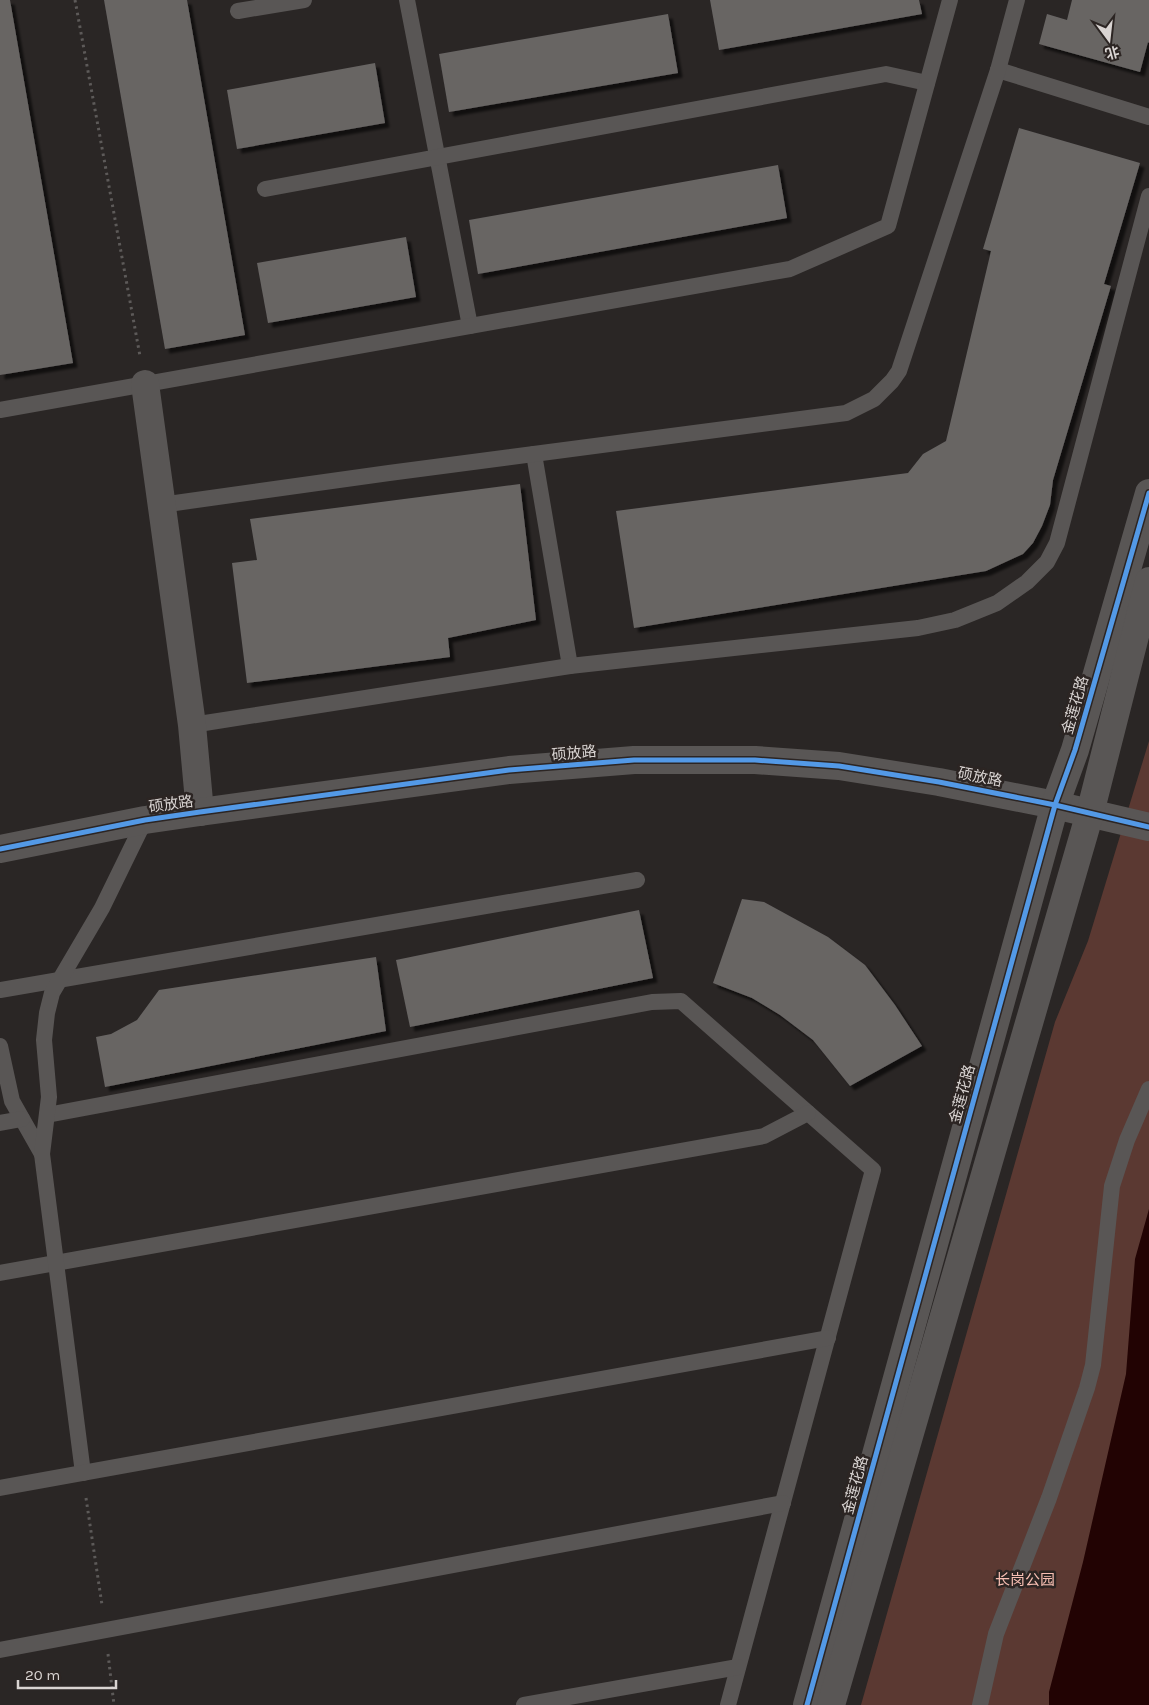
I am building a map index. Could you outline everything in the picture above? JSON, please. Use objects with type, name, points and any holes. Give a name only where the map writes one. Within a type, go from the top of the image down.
[{"type":"street","points":[[145,384],[192,725],[200,812]]},
{"type":"street","name":"金莲花路","points":[[807,1705],[1055,805],[1075,750],[1149,492]]},
{"type":"street","points":[[831,1705],[1090,813],[1149,581]]},
{"type":"street","name":"硕放路","points":[[0,849],[145,820],[200,812],[509,770],[634,760],[755,760],[839,766],[939,782],[1055,805],[1149,827]]},
{"type":"lane","points":[[238,12],[304,0]]},
{"type":"lane","points":[[407,0],[470,326]]},
{"type":"lane","points":[[0,410],[790,269],[888,226],[950,0]]},
{"type":"lane","points":[[162,505],[846,413],[874,399],[892,381],[899,370],[998,70],[1017,0]]},
{"type":"lane","points":[[998,70],[1149,117]]},
{"type":"lane","points":[[265,189],[886,74],[927,83]]},
{"type":"lane","points":[[192,725],[570,666],[918,628],[955,620],[997,603],[1027,582],[1046,562],[1057,543],[1149,196]]},
{"type":"lane","points":[[534,454],[570,666]]},
{"type":"lane","points":[[83,1473],[42,1154],[49,1097],[44,1040],[51,999],[60,978],[102,908],[145,820]]},
{"type":"lane","points":[[0,990],[60,978],[636,880]]},
{"type":"lane","points":[[47,1115],[652,1002],[681,1001],[873,1170],[728,1705]]},
{"type":"lane","points":[[0,1046],[12,1101],[42,1154]]},
{"type":"lane","points":[[980,1705],[996,1634],[1049,1498],[1089,1380],[1093,1365],[1112,1186],[1127,1140],[1149,1090]]},
{"type":"lane","points":[[0,1273],[764,1136],[808,1113]]},
{"type":"lane","points":[[0,1123],[22,1119]]},
{"type":"lane","points":[[0,1488],[828,1338]]},
{"type":"lane","points":[[0,1650],[783,1503]]},
{"type":"lane","points":[[524,1705],[738,1667]]},
{"type":"path","points":[[75,0],[145,384]]},
{"type":"path","points":[[83,1473],[114,1705]]},
{"type":"green space","name":"长岗公园","points":[[1149,741],[1149,1705],[861,1705],[1055,1022],[1088,941]]},
{"type":"shaded area","points":[[1149,1209],[1149,1705],[1049,1705],[1049,1692],[1083,1562],[1126,1374],[1135,1259]]},
{"type":"building","points":[[0,0],[10,0],[73,363],[0,375]]},
{"type":"building","points":[[104,0],[187,0],[245,335],[165,349]]},
{"type":"building","points":[[710,0],[919,0],[922,14],[719,50]]},
{"type":"building","points":[[1072,0],[1149,0],[1149,43],[1140,72],[1039,44],[1047,14],[1067,20]]},
{"type":"building","points":[[668,14],[678,73],[449,112],[439,54]]},
{"type":"building","points":[[375,63],[385,123],[237,149],[227,90]]},
{"type":"building","points":[[1019,128],[1140,163],[1104,284],[1111,286],[1053,480],[1050,505],[1033,543],[1023,554],[986,571],[634,628],[616,511],[908,473],[923,454],[946,441],[991,251],[983,249]]},
{"type":"building","points":[[778,165],[787,218],[478,274],[469,220]]},
{"type":"building","points":[[406,237],[416,297],[268,323],[257,263]]},
{"type":"building","points":[[520,484],[536,620],[448,638],[450,657],[247,683],[232,563],[257,560],[250,519]]},
{"type":"building","points":[[742,899],[764,902],[828,937],[865,965],[895,1005],[922,1046],[850,1086],[813,1040],[780,1015],[752,998],[713,983]]},
{"type":"building","points":[[639,910],[653,978],[410,1027],[396,960]]},
{"type":"building","points":[[376,957],[386,1031],[105,1087],[96,1037],[111,1034],[137,1020],[159,990]]},
{"type":"cycle path","points":[[807,1705],[1055,805],[1075,750],[1149,493]]},
{"type":"cycle path","points":[[0,849],[145,820],[200,812],[509,770],[634,760],[755,760],[839,766],[939,782],[1055,805],[1149,827]]}]
